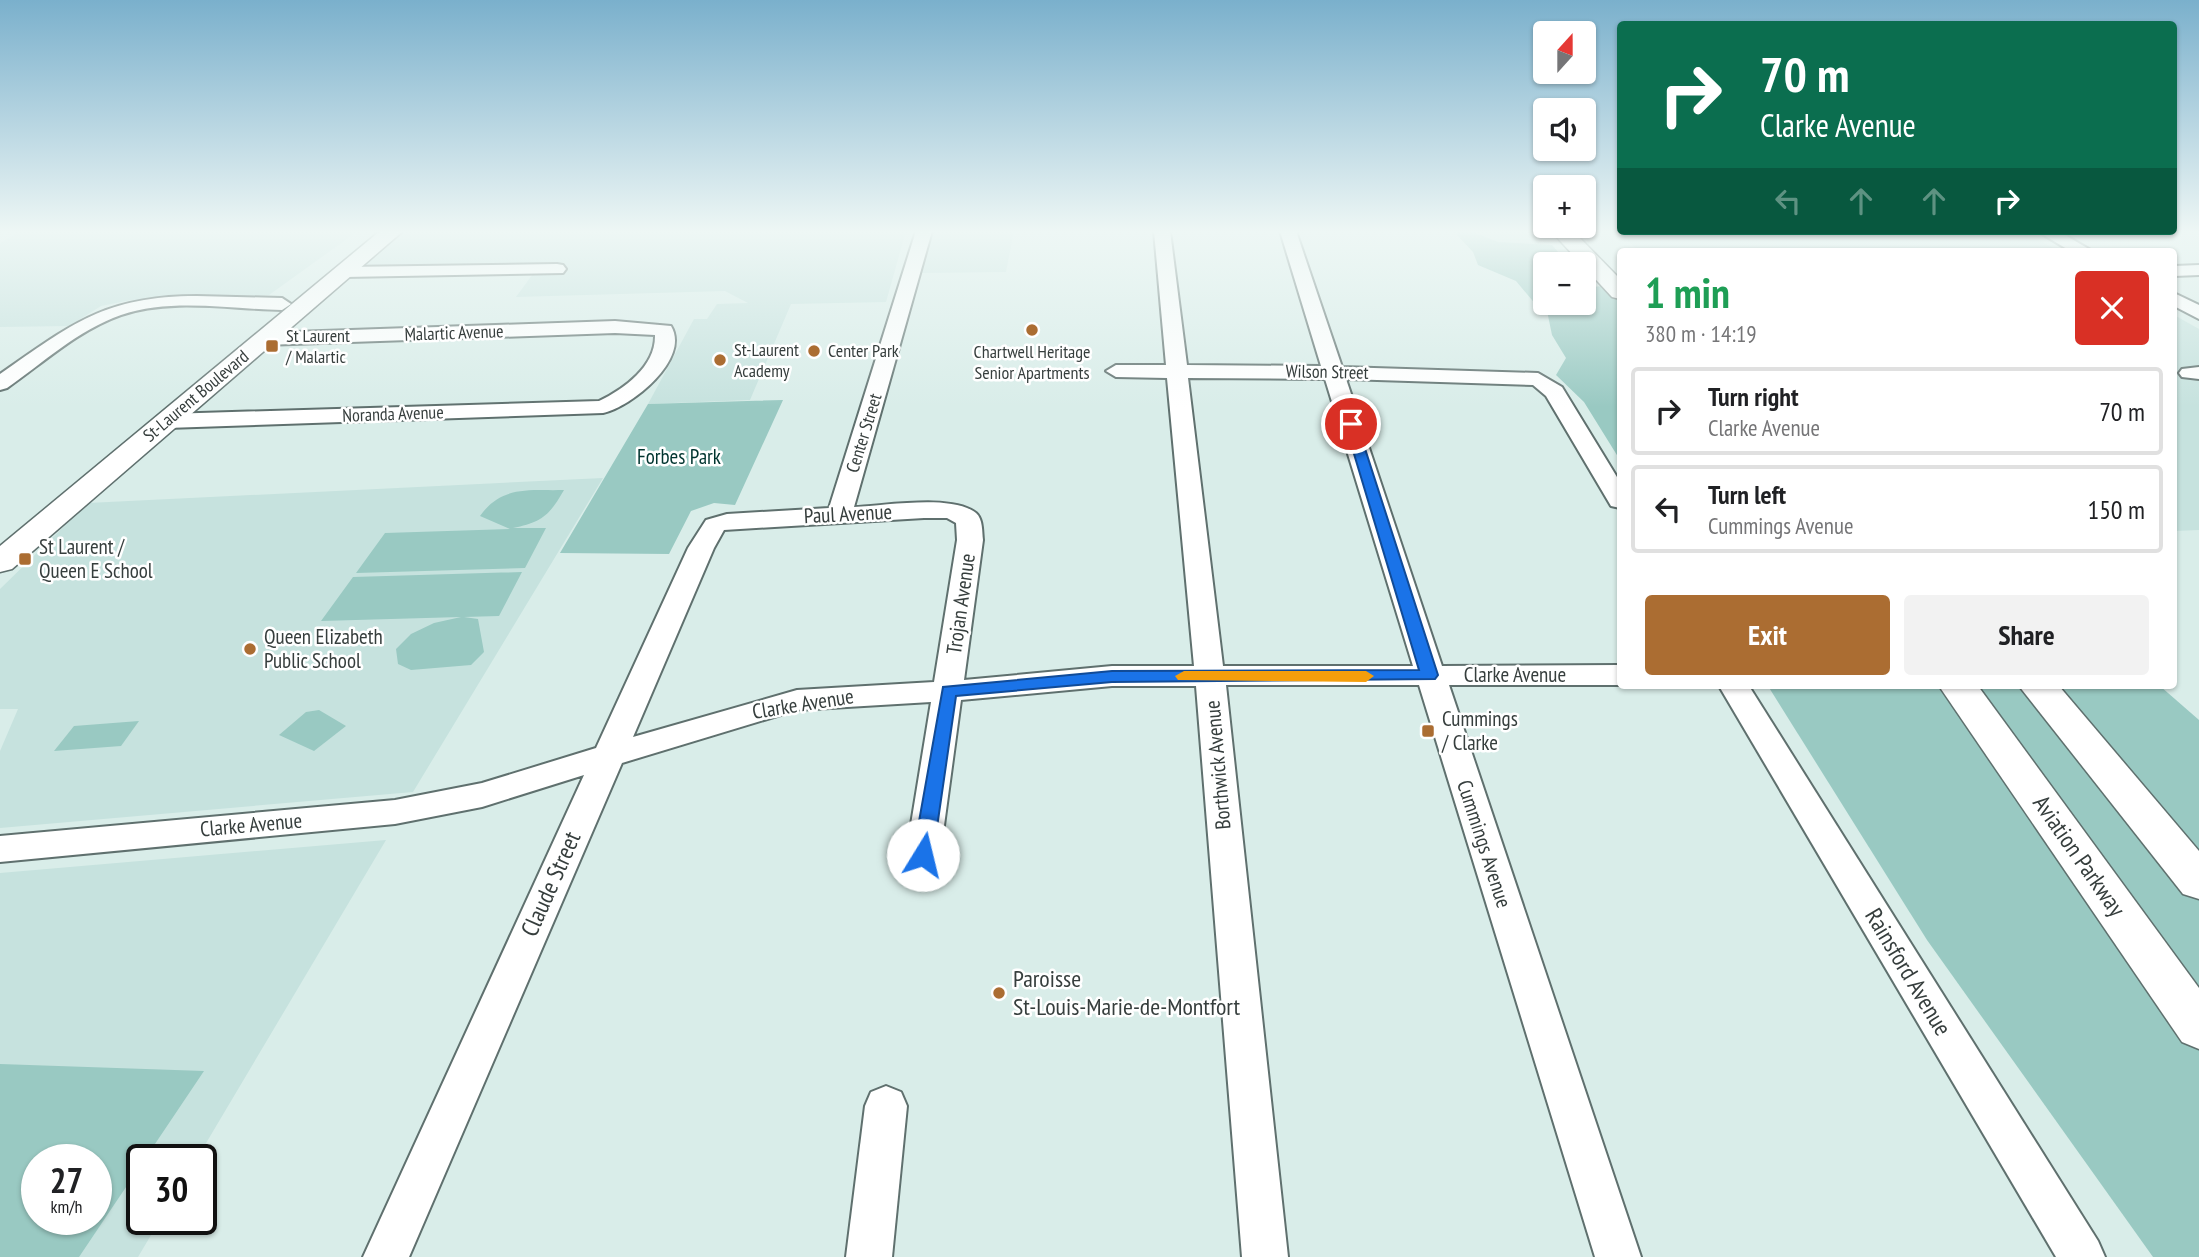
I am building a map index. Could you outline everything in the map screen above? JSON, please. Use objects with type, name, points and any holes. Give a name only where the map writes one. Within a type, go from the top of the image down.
[{"type":"main road","name":"St-Laurent Boulevard","points":[[0,534],[299,290]]},
{"type":"main road","name":"St-Laurent Boulevard","points":[[0,562],[323,290]]},
{"type":"main road","name":"Aviation Parkway","points":[[1960,689],[2199,1027]]},
{"type":"main road","points":[[2040,689],[2199,882]]},
{"type":"street","name":"Center Street","points":[[840,514],[907,290]]},
{"type":"street","name":"Borthwick Avenue","points":[[1168,290],[1210,676],[1265,1257]]},
{"type":"street","name":"Cummings Avenue","points":[[1307,290],[1618,1257]]},
{"type":"street","points":[[2177,301],[2199,313]]},
{"type":"street","points":[[0,384],[79,330],[115,311],[163,304],[282,304]]},
{"type":"street","name":"Malartic Avenue","points":[[264,339],[644,328],[664,330],[664,347],[641,384],[618,402]]},
{"type":"street","name":"Wilson Street","points":[[1116,370],[1334,372],[1538,379],[1554,392],[1617,496]]},
{"type":"street","name":"Noranda Avenue","points":[[167,421],[575,409],[603,407],[618,402]]},
{"type":"street","name":"Paul Avenue","points":[[727,521],[951,511],[968,519]]},
{"type":"street","name":"Trojan Avenue","points":[[923,855],[970,540],[968,519]]},
{"type":"street","name":"Claude Street","points":[[386,1257],[701,548],[715,525],[727,521]]},
{"type":"street","name":"Clarke Avenue","points":[[0,849],[395,812],[482,795],[744,713],[797,700],[1112,677],[1617,675]]},
{"type":"street","name":"Rainsford Avenue","points":[[1736,689],[2082,1257]]},
{"type":"street","points":[[869,1257],[886,1107]]},
{"type":"shaded area","points":[[0,290],[276,290],[269,295],[131,300],[101,306],[69,326],[0,327]]},
{"type":"shaded area","name":"St-Laurent Academy","points":[[521,290],[889,290],[886,302],[791,304],[750,400],[648,404],[694,319],[707,319],[717,304],[748,303],[725,291],[516,297]]},
{"type":"shaded area","points":[[2177,317],[2199,329],[2199,530],[2177,531]]},
{"type":"shaded area","name":"Queen Elizabeth Public School","points":[[603,478],[413,792],[0,828],[0,751],[18,709],[0,709],[0,589],[88,503]]},
{"type":"shaded area","points":[[386,840],[206,1144],[126,1144],[126,1235],[151,1235],[138,1257],[0,1257],[0,873]]},
{"type":"green space","points":[[1523,290],[1533,290],[1533,301]]},
{"type":"green space","points":[[1596,290],[1617,290],[1617,455],[1584,402],[1556,375],[1566,358],[1552,335],[1548,315],[1596,315]]},
{"type":"green space","name":"Forbes Park","points":[[783,400],[735,505],[714,503],[691,511],[669,554],[560,553],[648,404]]},
{"type":"green space","points":[[528,490],[564,490],[544,516],[513,528],[546,528],[525,568],[356,573],[385,533],[510,529],[480,516],[488,506],[507,494]]},
{"type":"green space","points":[[522,572],[499,616],[464,617],[478,619],[484,652],[471,665],[411,670],[398,664],[396,649],[411,634],[434,623],[461,617],[321,621],[353,577]]},
{"type":"green space","points":[[1770,689],[2163,689],[2199,720],[2199,1257],[2153,1257],[1927,940]]},
{"type":"green space","points":[[319,710],[346,726],[314,751],[279,735],[306,712]]},
{"type":"green space","points":[[139,721],[121,746],[54,751],[74,726]]},
{"type":"green space","points":[[0,1064],[204,1071],[155,1144],[126,1144],[126,1187],[112,1208],[112,1144],[21,1144],[21,1235],[94,1235],[79,1257],[0,1257]]},
{"type":"slow traffic","points":[[1184,676],[1366,676]]},
{"type":"place","name":"Chartwell Heritage Senior Apartments","points":[[1032,330]]},
{"type":"place","name":"St Laurent / Malartic","points":[[272,346]]},
{"type":"place","name":"Center Park","points":[[814,351]]},
{"type":"place","name":"St-Laurent Academy","points":[[720,360]]},
{"type":"place","name":"St Laurent / Queen E School","points":[[25,559]]},
{"type":"place","name":"Queen Elizabeth Public School","points":[[250,649]]},
{"type":"place","name":"Cummings / Clarke","points":[[1428,731]]},
{"type":"place","name":"Paroisse St-Louis-Marie-de-Montfort","points":[[999,993]]},
{"type":"route","points":[[923,855],[948,691],[1112,677],[1429,675],[1351,424]]}]
